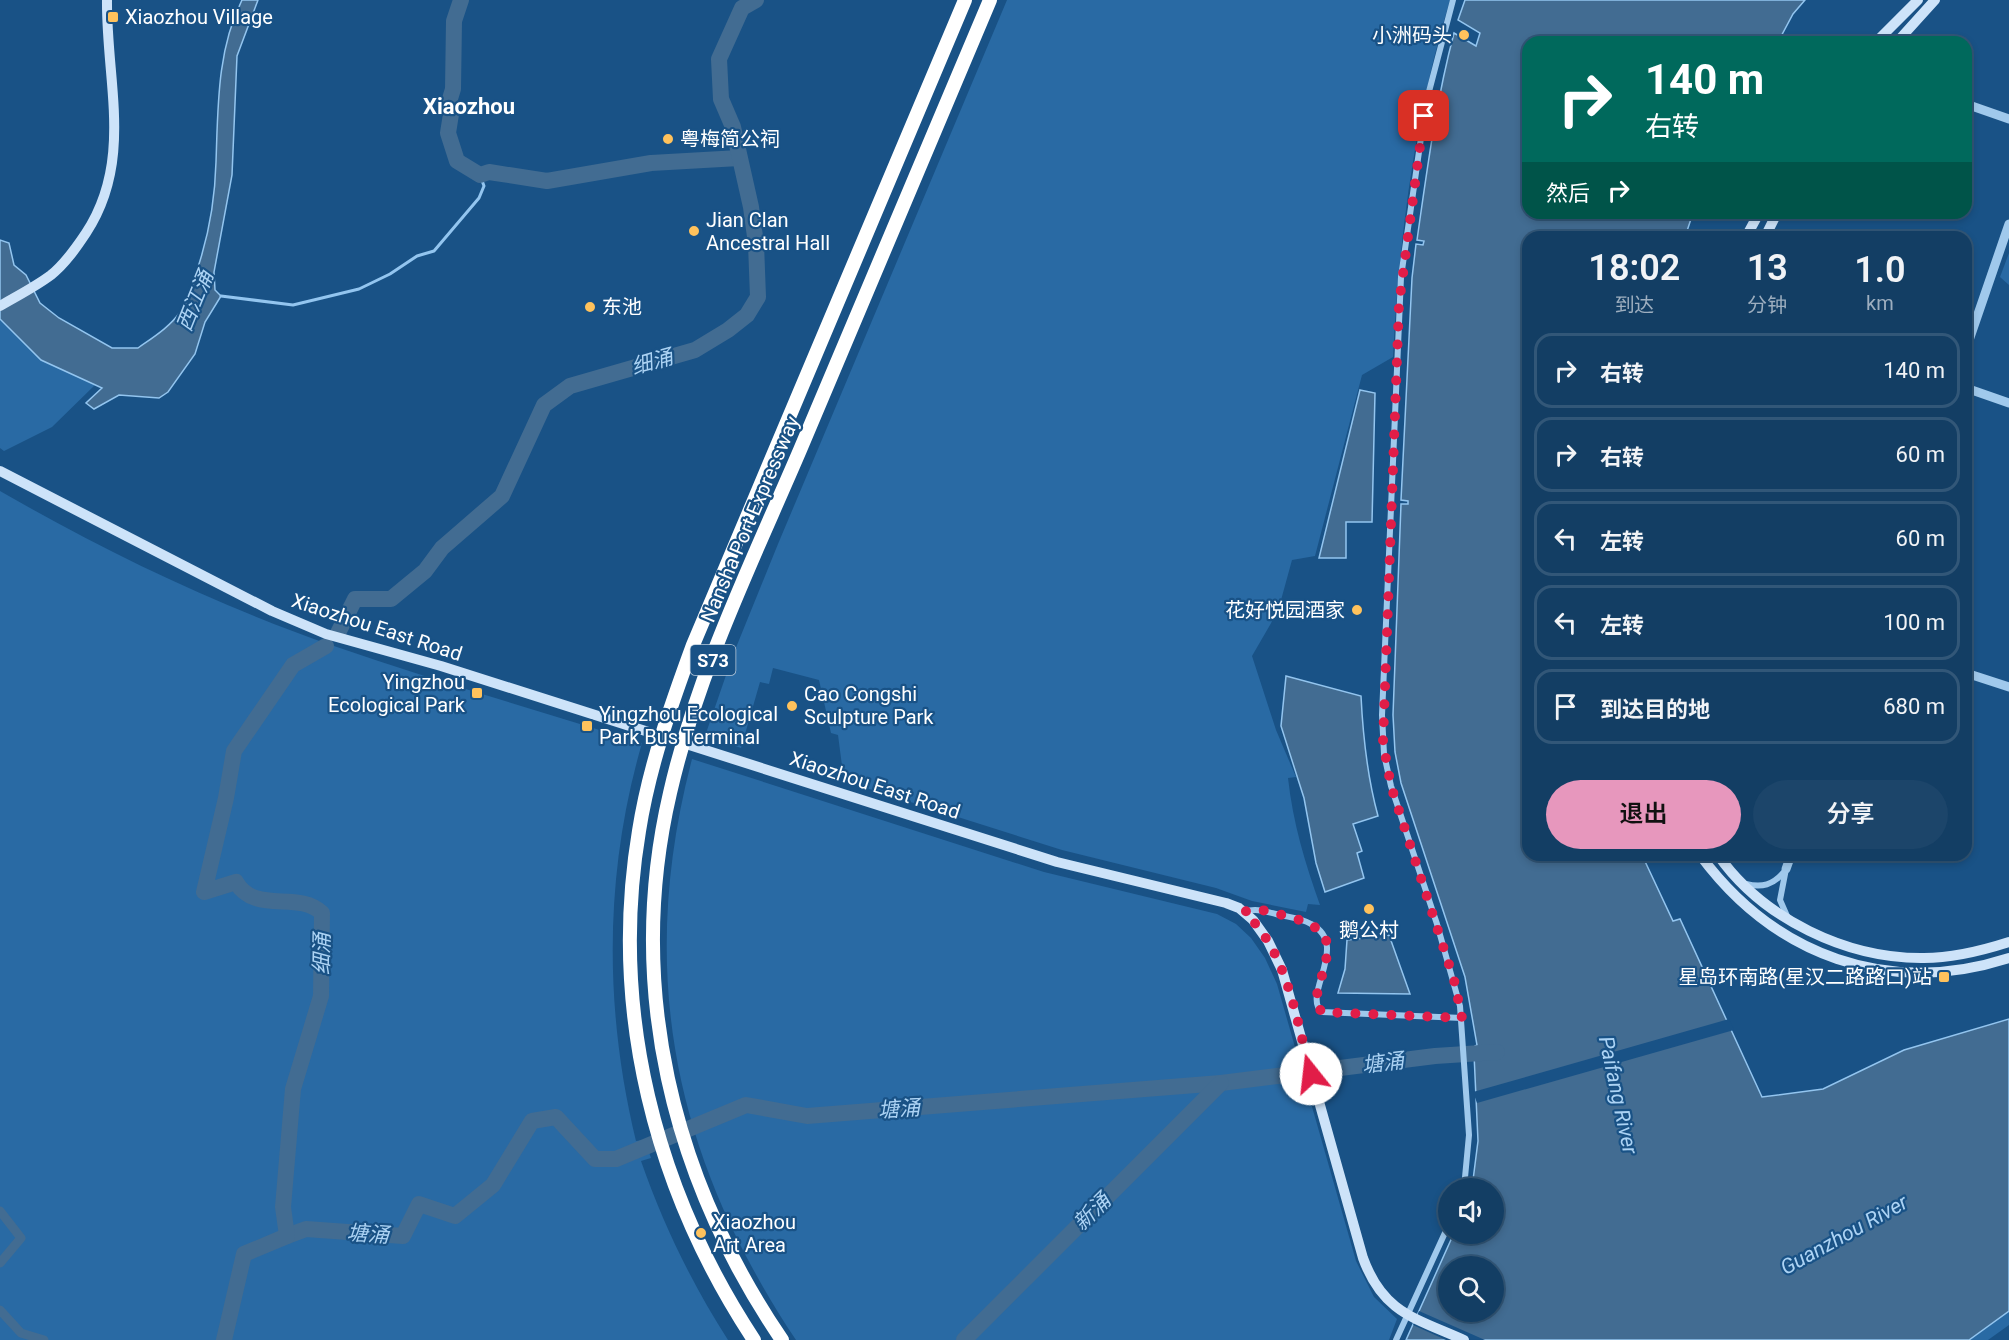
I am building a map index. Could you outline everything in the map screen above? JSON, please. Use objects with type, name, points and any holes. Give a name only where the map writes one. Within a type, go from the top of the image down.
[{"type":"highway","name":"Nansha Port Expressway","points":[[754,1340],[729,1300],[698,1242],[668,1168],[651,1109],[637,1043],[631,972],[632,890],[639,830],[665,724],[697,635],[965,0]]},
{"type":"highway","name":"Nansha Port Expressway","points":[[782,1340],[744,1281],[702,1196],[670,1091],[658,1024],[654,956],[655,896],[663,829],[670,793],[690,724],[728,621],[990,0]]},
{"type":"main road","points":[[0,306],[57,270],[77,247],[98,214],[109,188],[114,122],[107,0]]},
{"type":"main road","points":[[1882,36],[1918,0]]},
{"type":"main road","points":[[1903,36],[1935,0]]},
{"type":"main road","name":"Xiaozhou East Road","points":[[0,471],[272,611],[326,634],[441,666],[1057,862],[1216,900],[1244,912],[1258,926],[1277,959],[1368,1273],[1385,1298],[1411,1316],[1464,1340]]},
{"type":"main road","points":[[1705,861],[1726,887],[1764,921],[1804,945],[1860,968],[1895,972],[1951,972],[2009,958]]},
{"type":"main road","points":[[1723,861],[1744,884],[1791,921],[1823,938],[1877,954],[1900,958],[1936,958],[1979,951],[2009,942]]},
{"type":"street","points":[[1453,0],[1425,109],[1401,277],[1382,715],[1383,742],[1389,778],[1454,980],[1462,1018],[1469,1142],[1465,1178]]},
{"type":"street","points":[[1972,106],[2009,119]]},
{"type":"street","points":[[1972,332],[2009,224]]},
{"type":"street","points":[[1972,390],[2009,403]]},
{"type":"street","points":[[1972,675],[2009,687]]},
{"type":"street","points":[[1789,861],[1780,900],[1791,921]]},
{"type":"street","points":[[1744,884],[1758,887],[1772,883],[1786,869]]},
{"type":"street","points":[[1244,912],[1257,909],[1308,922],[1322,933],[1326,942],[1327,956],[1316,999],[1317,1006],[1322,1012],[1462,1018]]},
{"type":"street","points":[[1396,1340],[1411,1316],[1441,1244]]},
{"type":"shaded area","points":[[1007,0],[1450,0],[1427,87],[1418,132],[1404,222],[1393,357],[1362,375],[1315,556],[1292,560],[1278,611],[1252,656],[1276,730],[1296,777],[1288,778],[1296,827],[1320,905],[1308,904],[1306,912],[1252,901],[1216,888],[1062,850],[844,781],[838,735],[831,733],[819,680],[773,668],[769,684],[760,682],[741,748],[705,736],[733,655],[778,544]]},
{"type":"shaded area","points":[[2009,253],[2009,285],[2000,277]]},
{"type":"shaded area","points":[[0,319],[41,360],[97,383],[52,427],[4,451],[0,448]]},
{"type":"shaded area","points":[[0,491],[40,514],[163,576],[291,630],[410,671],[642,743],[630,792],[615,892],[614,992],[618,1042],[636,1141],[645,1140],[651,1158],[641,1161],[669,1231],[690,1275],[728,1340],[0,1340]]},
{"type":"shaded area","points":[[692,759],[1044,872],[1217,914],[1236,924],[1251,938],[1265,958],[1277,984],[1356,1261],[1374,1297],[1397,1319],[1389,1340],[796,1340],[754,1271],[720,1202],[695,1132],[677,1061],[668,989],[667,914],[675,838]]},
{"type":"shaded area","points":[[2009,1311],[2009,1325],[1988,1340],[1969,1340]]},
{"type":"water","name":"西江涌","points":[[242,0],[258,0],[237,56],[232,175],[214,272],[215,290],[221,296],[205,322],[195,354],[168,392],[159,398],[119,395],[94,409],[86,403],[102,388],[41,360],[0,319],[0,240],[9,243],[14,265],[26,275],[40,303],[59,318],[112,348],[138,348],[171,323],[188,297],[211,217],[220,79],[228,39]]},
{"type":"water","points":[[1465,0],[1805,0],[1793,14],[1781,36],[1522,36],[1522,219],[1691,219],[1687,231],[1522,231],[1522,861],[1645,861],[1673,921],[1680,919],[1762,1097],[1823,1089],[1904,1050],[2009,1019],[2009,1311],[1969,1340],[1406,1340],[1438,1269],[1438,1322],[1504,1322],[1504,1256],[1444,1256],[1449,1244],[1504,1244],[1504,1178],[1473,1178],[1478,1141],[1474,1054],[1455,1050],[1472,1048],[1477,1045],[1465,977],[1401,783],[1395,752],[1393,715],[1401,504],[1408,504],[1408,501],[1401,500],[1412,278],[1416,244],[1423,245],[1424,241],[1417,240],[1424,188],[1437,110],[1454,33],[1476,46],[1480,33],[1458,20]]},
{"type":"water","points":[[1360,390],[1375,393],[1372,522],[1346,522],[1346,558],[1319,558]]},
{"type":"water","points":[[1286,676],[1361,696],[1366,756],[1378,816],[1353,824],[1362,851],[1357,853],[1364,878],[1325,892],[1316,863],[1304,798],[1281,726]]},
{"type":"water","points":[[1389,935],[1410,994],[1338,993],[1345,969],[1347,940]]},
{"type":"pier","points":[[1729,1019],[1734,1030],[1477,1103],[1473,1092]]},
{"type":"pier","points":[[1419,1311],[1438,1319],[1438,1322],[1444,1322],[1485,1340],[1446,1340],[1413,1325]]},
{"type":"waterway","points":[[461,0],[454,21],[453,89],[449,102],[451,114],[448,133],[457,161],[480,175],[489,172],[547,181],[651,163],[739,158]]},
{"type":"waterway","name":"细涌","points":[[338,633],[355,599],[391,599],[425,571],[442,548],[502,496],[544,405],[570,386],[695,350],[728,330],[747,315],[758,297],[756,244],[751,207],[733,127],[721,99],[719,59],[742,8],[756,0]]},
{"type":"waterway","name":"西江涌","points":[[221,296],[293,305],[359,289],[390,274],[417,256],[434,251],[479,198],[484,186],[480,175]]},
{"type":"waterway","name":"细涌","points":[[224,1340],[244,1254],[287,1236],[283,1207],[293,1089],[321,996],[322,913],[312,906],[301,903],[254,898],[244,892],[236,882],[204,892],[226,798],[234,751],[293,665],[326,646]]},
{"type":"waterway","name":"塘涌","points":[[287,1236],[306,1229],[403,1236],[419,1204],[455,1216],[493,1185],[532,1121],[556,1117],[595,1159],[616,1159],[746,1105],[807,1116],[1221,1083],[1435,1056],[1497,1052]]},
{"type":"waterway","name":"新涌","points":[[964,1340],[1221,1083]]},
{"type":"waterway","points":[[0,1211],[21,1238],[0,1263]]},
{"type":"waterway","points":[[0,1310],[21,1333],[44,1340]]},
{"type":"place","name":"Xiaozhou Village","points":[[113,17]]},
{"type":"place","name":"小洲码头","points":[[1464,35]]},
{"type":"place","name":"粤梅简公祠","points":[[668,139]]},
{"type":"place","name":"Jian Clan Ancestral Hall","points":[[694,231]]},
{"type":"place","name":"东池","points":[[590,307]]},
{"type":"place","name":"花好悦园酒家","points":[[1357,610]]},
{"type":"place","name":"Yingzhou Ecological Park","points":[[477,693]]},
{"type":"place","name":"Cao Congshi Sculpture Park","points":[[792,706]]},
{"type":"place","name":"Yingzhou Ecological Park Bus Terminal","points":[[587,726]]},
{"type":"place","name":"鹅公村","points":[[1369,909]]},
{"type":"place","name":"星岛环南路(星汉二路路口)站","points":[[1944,977]]},
{"type":"place","name":"Xiaozhou Art Area","points":[[701,1233]]},
{"type":"district","name":"Xiaozhou","points":[[469,106]]},
{"type":"route","points":[[1311,1074],[1282,970],[1268,941],[1258,926],[1244,912],[1254,909],[1262,910],[1308,922],[1322,933],[1326,942],[1327,956],[1316,999],[1317,1006],[1322,1012],[1462,1018],[1458,994],[1437,924],[1391,786],[1383,742],[1383,686],[1399,304],[1424,116]]},
{"type":"water label","name":"Paifang River","points":[[1618,1095]]},
{"type":"water label","name":"Guanzhou River","points":[[1844,1235]]}]
